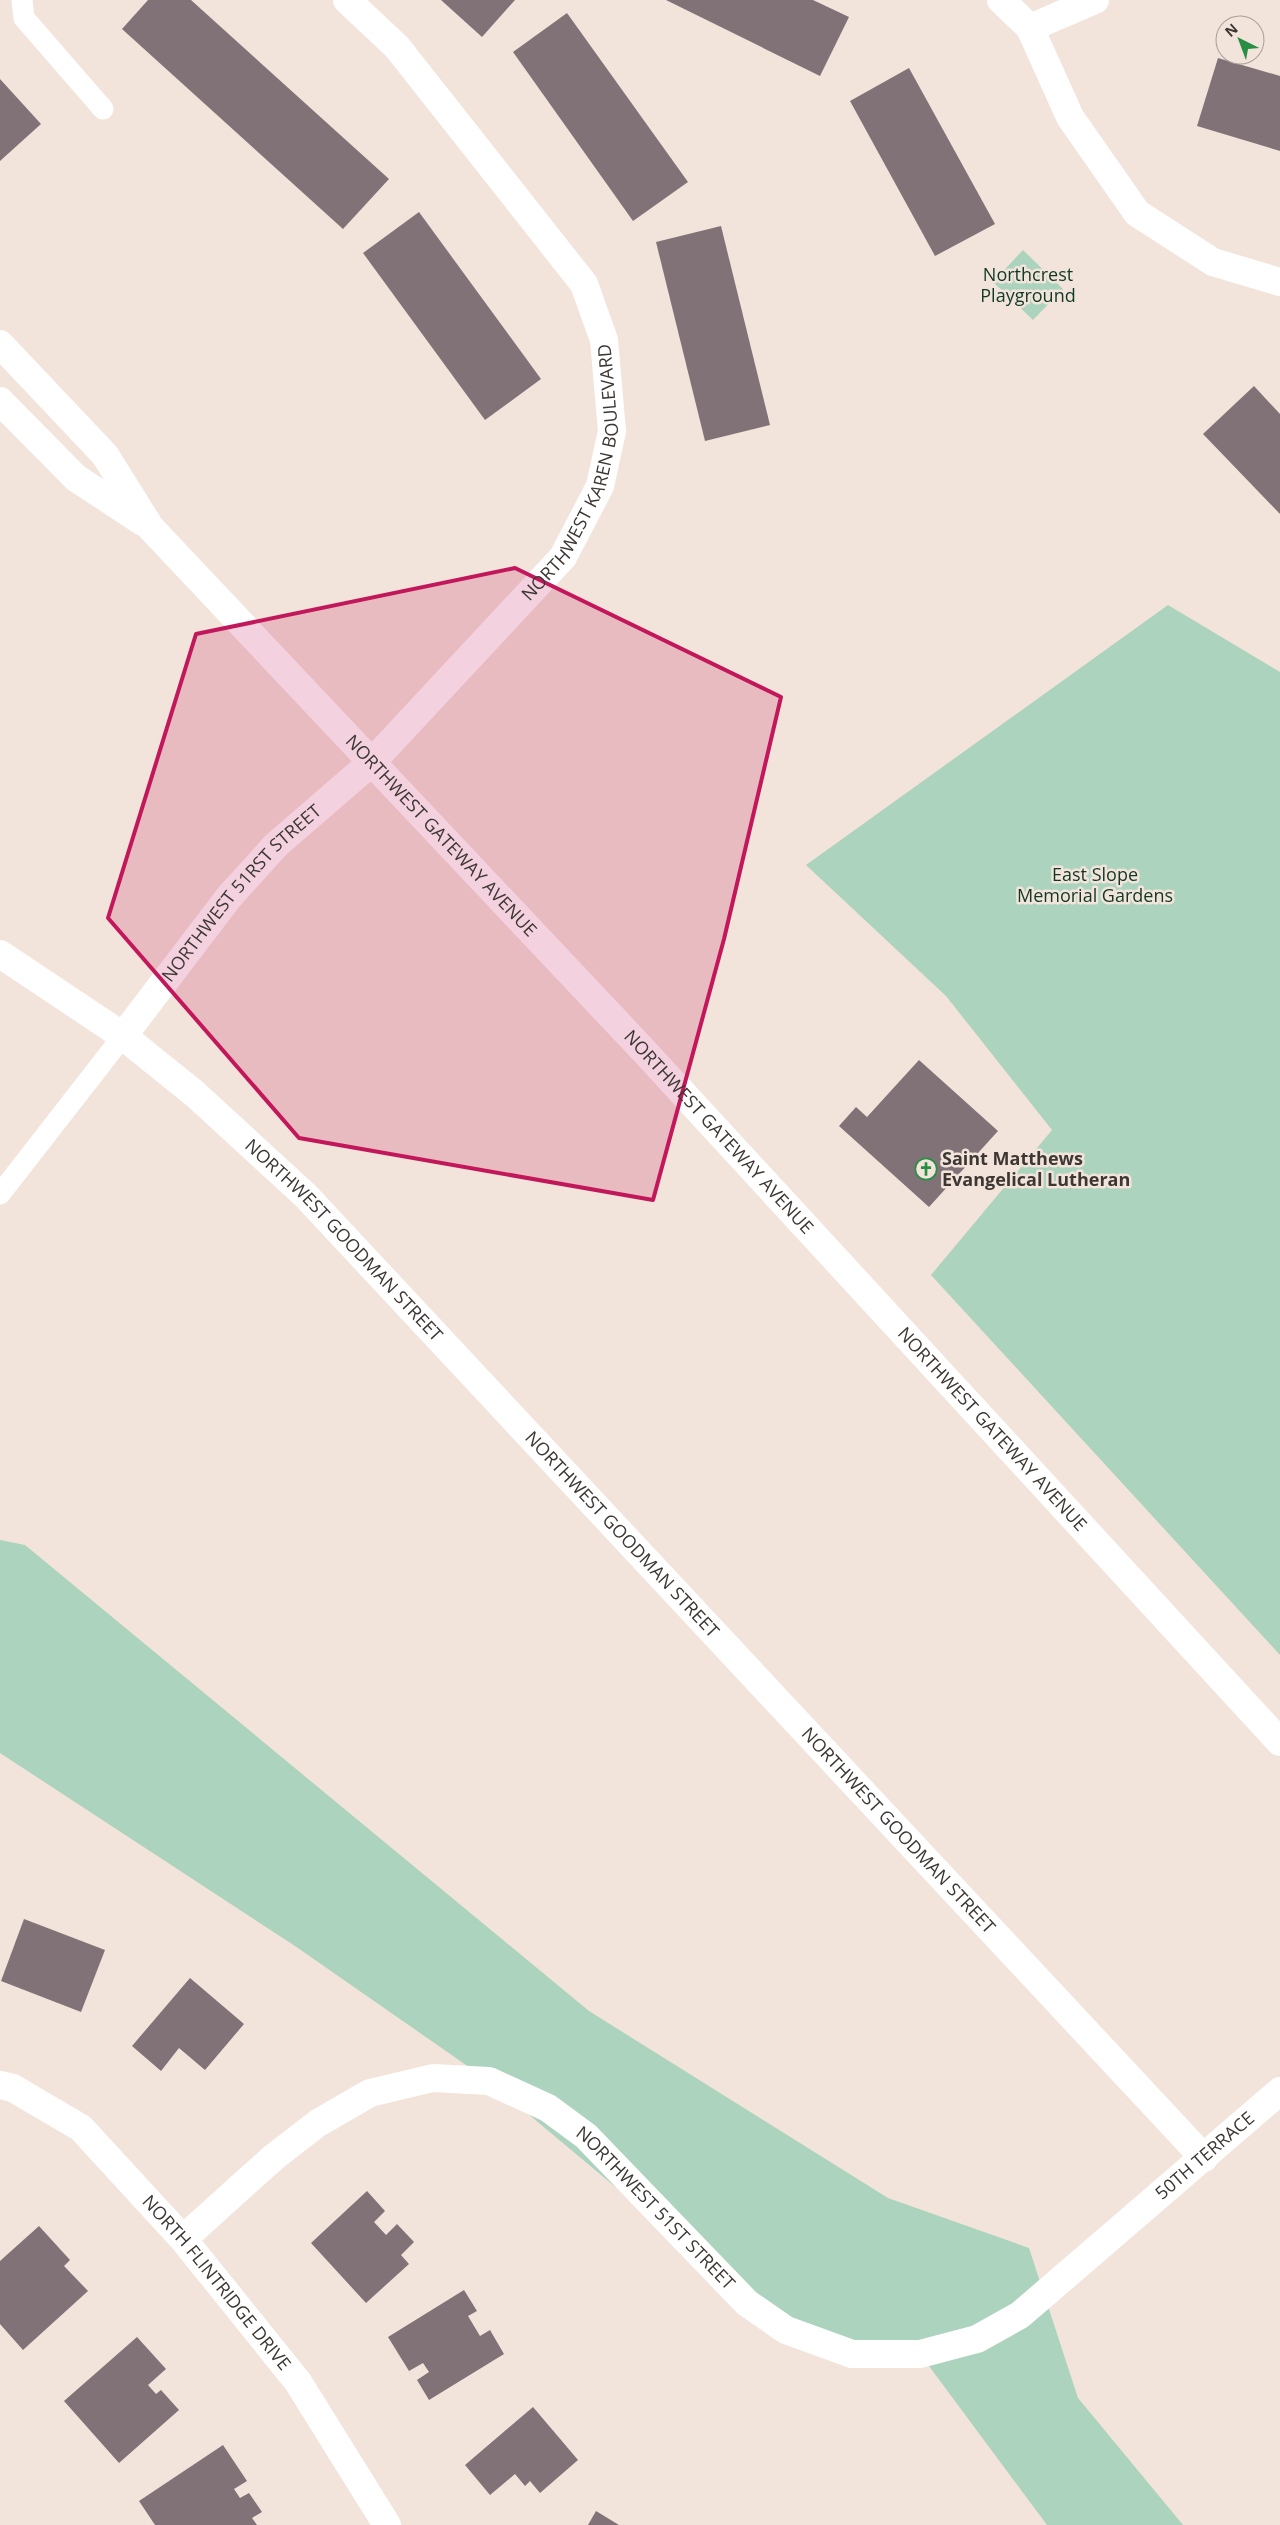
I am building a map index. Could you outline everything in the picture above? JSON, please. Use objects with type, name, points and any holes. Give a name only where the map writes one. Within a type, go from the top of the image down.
[{"type":"street","name":"NORTHWEST KAREN BOULEVARD","points":[[346,0],[398,47],[584,284],[604,340],[612,431],[600,486],[563,557],[372,762]]},
{"type":"street","points":[[1001,0],[1030,28],[1070,117],[1137,213],[1214,262],[1280,282]]},
{"type":"street","points":[[1030,28],[1095,0]]},
{"type":"street","name":"NORTHWEST GATEWAY AVENUE","points":[[0,344],[105,455],[150,527],[664,1073],[1280,1742]]},
{"type":"street","name":"NORTHWEST GATEWAY AVENUE","points":[[0,401],[76,478],[150,527]]},
{"type":"street","name":"NORTHWEST 51RST STREET","points":[[122,1036],[229,897],[270,852],[372,762]]},
{"type":"street","name":"NORTHWEST GOODMAN STREET","points":[[0,954],[122,1036],[195,1094],[257,1150],[358,1249],[1204,2158]]},
{"type":"street","name":"NORTHWEST 51ST STREET","points":[[182,2239],[274,2157],[318,2123],[370,2093],[433,2078],[489,2081],[548,2108],[586,2136],[747,2303],[786,2330],[852,2354],[920,2354],[977,2340],[1020,2315],[1131,2220]]},
{"type":"street","name":"NORTH FLINTRIDGE DRIVE","points":[[0,2085],[12,2088],[80,2128],[182,2239],[298,2382],[387,2525]]},
{"type":"street","name":"50TH TERRACE","points":[[1131,2220],[1280,2091]]},
{"type":"lane","points":[[22,0],[24,18],[103,109]]},
{"type":"lane","points":[[0,1194],[122,1036]]},
{"type":"highlighted area","points":[[515,568],[781,697],[724,939],[653,1200],[299,1138],[108,918],[196,634]]},
{"type":"green space","name":"Northcrest Playground","points":[[1023,250],[1063,289],[1033,320],[993,282]]},
{"type":"green space","name":"East Slope Memorial Gardens","points":[[1168,605],[1280,672],[1280,1655],[931,1275],[1052,1130],[946,996],[806,865]]},
{"type":"green space","points":[[0,1540],[25,1545],[589,2011],[888,2198],[1029,2248],[1078,2398],[1183,2525],[1047,2525],[920,2354],[786,2330],[489,2081],[295,1946],[0,1753]]},
{"type":"building","points":[[148,0],[191,0],[389,179],[343,229],[122,29]]},
{"type":"building","points":[[441,0],[515,0],[482,37]]},
{"type":"building","points":[[666,0],[813,0],[849,17],[820,76]]},
{"type":"building","points":[[567,13],[688,182],[633,221],[513,52]]},
{"type":"building","points":[[1216,65],[1242,65],[1280,76],[1280,151],[1197,126]]},
{"type":"building","points":[[909,68],[995,224],[935,256],[850,101]]},
{"type":"building","points":[[0,79],[41,124],[0,161]]},
{"type":"building","points":[[419,212],[541,379],[485,420],[363,253]]},
{"type":"building","points":[[721,226],[770,425],[705,441],[656,242]]},
{"type":"building","points":[[1254,386],[1280,414],[1280,514],[1203,434]]},
{"type":"building","name":"Saint Matthews Evangelical Lutheran","points":[[919,1060],[998,1131],[929,1207],[839,1126],[856,1107],[867,1117]]},
{"type":"building","points":[[24,1919],[105,1950],[81,2012],[1,1981]]},
{"type":"building","points":[[190,1978],[244,2024],[205,2070],[179,2048],[161,2071],[132,2046]]},
{"type":"building","points":[[367,2191],[385,2211],[374,2222],[386,2235],[397,2224],[414,2242],[401,2255],[409,2264],[366,2303],[311,2243]]},
{"type":"building","points":[[39,2226],[70,2260],[64,2266],[88,2291],[23,2350],[0,2324],[0,2261]]},
{"type":"building","points":[[464,2290],[477,2311],[468,2316],[480,2336],[490,2330],[504,2354],[429,2400],[417,2380],[429,2372],[423,2363],[409,2371],[388,2337]]},
{"type":"building","points":[[137,2337],[166,2369],[148,2385],[156,2394],[161,2390],[179,2410],[119,2463],[64,2401]]},
{"type":"building","points":[[533,2407],[578,2460],[540,2493],[530,2481],[525,2486],[515,2474],[490,2495],[465,2465]]},
{"type":"building","points":[[223,2445],[247,2481],[234,2489],[240,2498],[249,2493],[262,2512],[252,2518],[257,2525],[155,2525],[139,2501]]},
{"type":"building","points":[[596,2511],[619,2525],[588,2525]]},
{"type":"place","name":"Saint Matthews Evangelical Lutheran","points":[[926,1169]]}]
